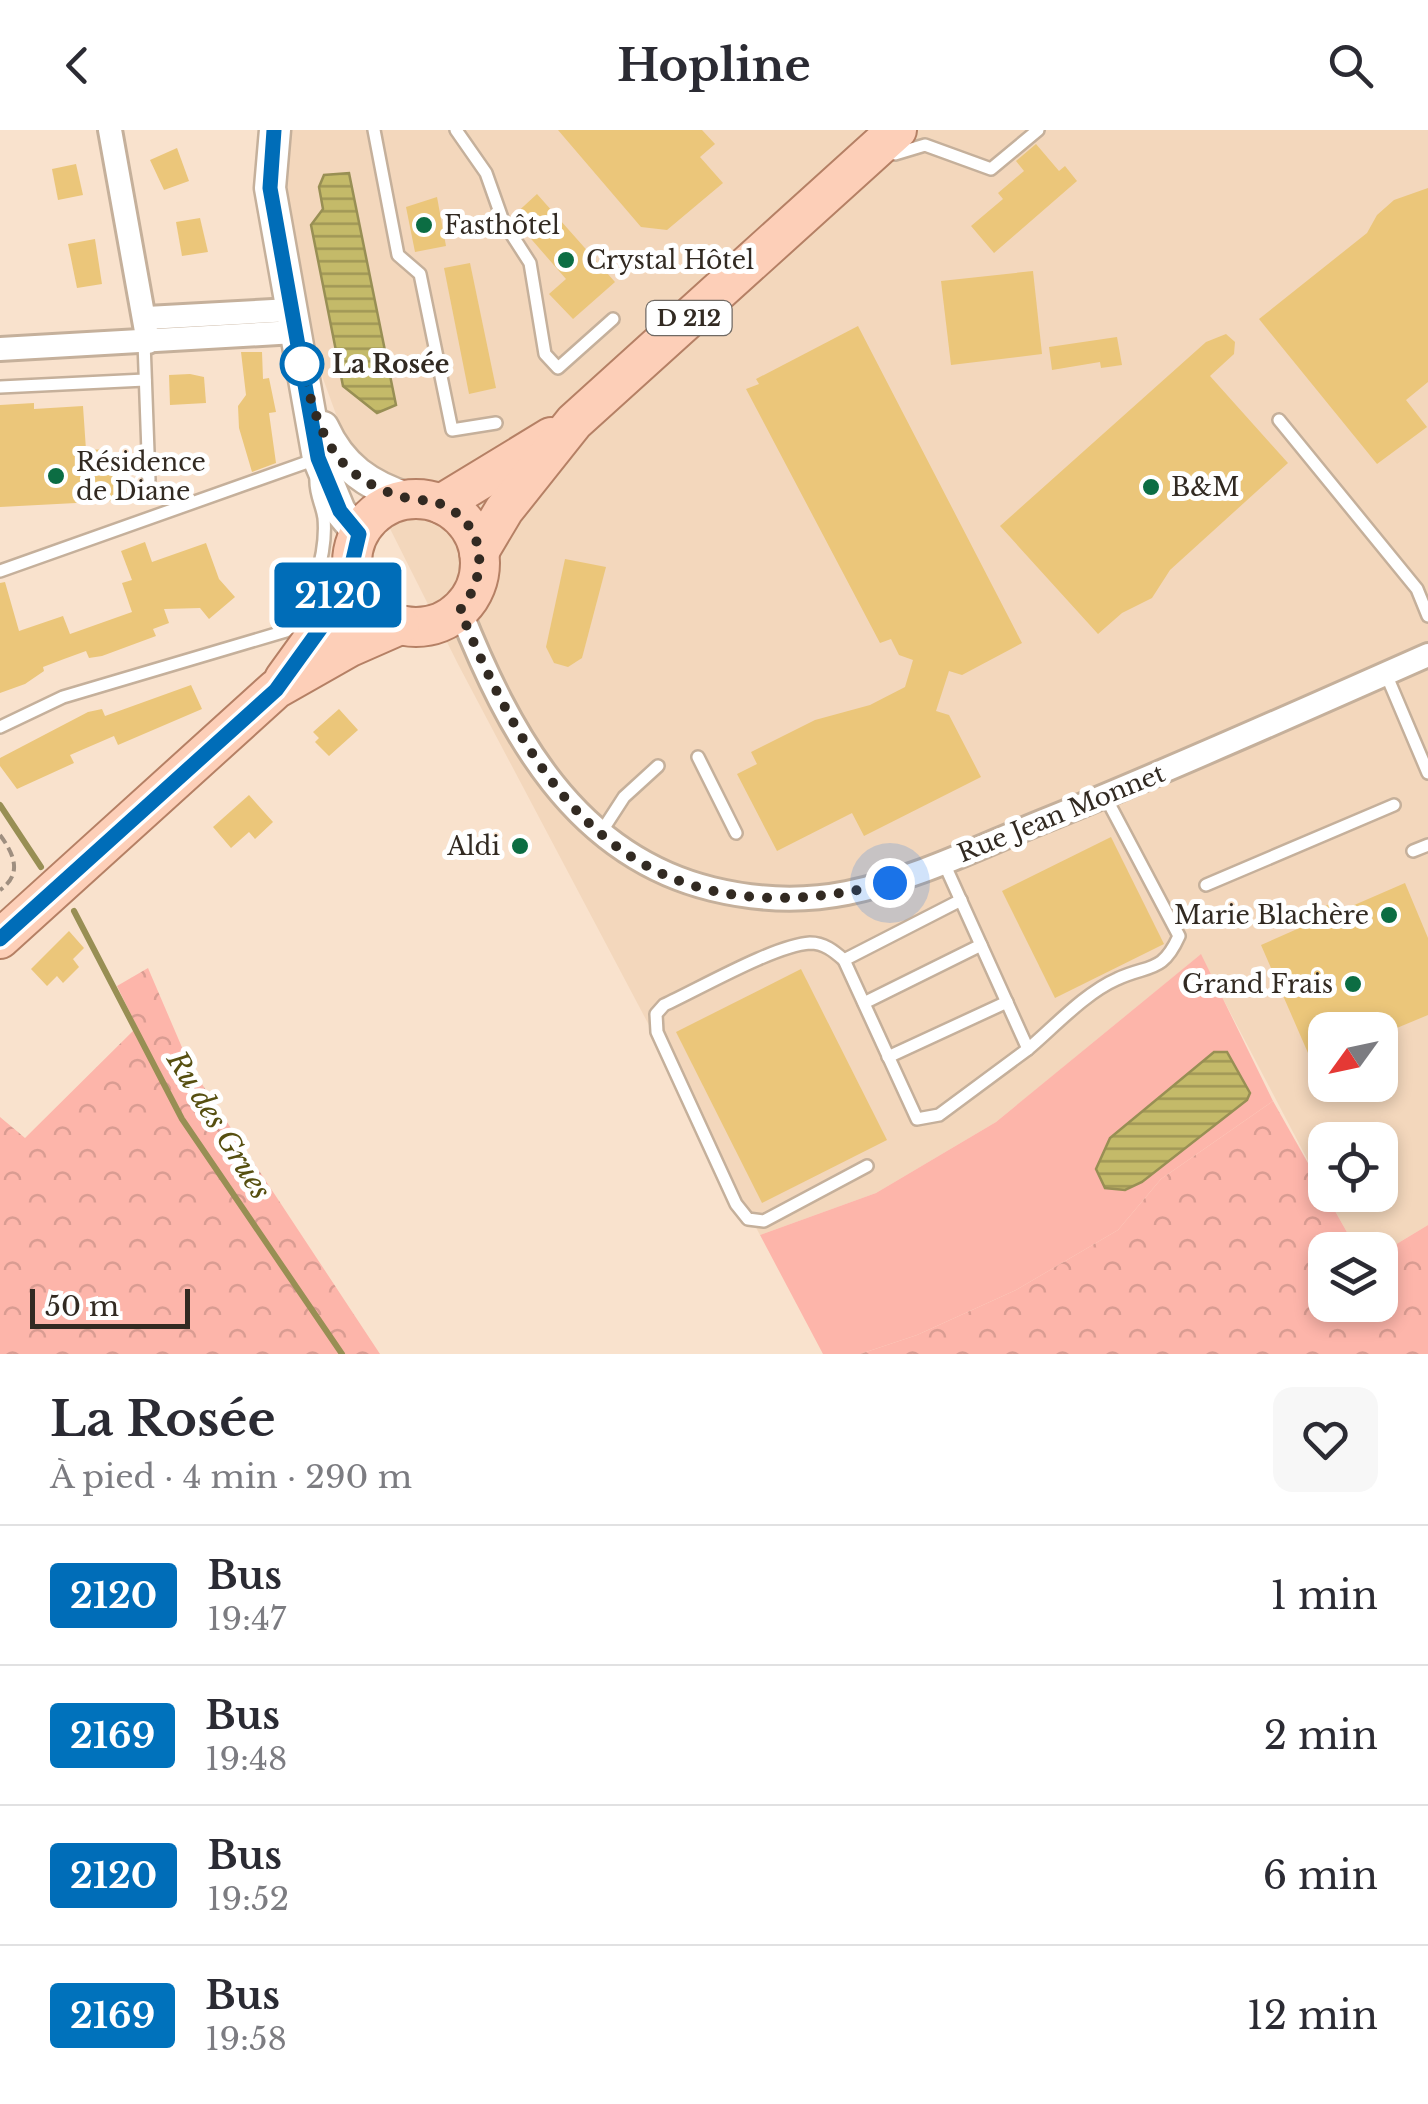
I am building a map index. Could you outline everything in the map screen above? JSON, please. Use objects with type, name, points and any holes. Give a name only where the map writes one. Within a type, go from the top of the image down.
[{"type":"main road","name":"D 212","points":[[480,552],[495,522],[574,422],[897,130]]},
{"type":"main road","name":"D 212","points":[[426,502],[574,422]]},
{"type":"main road","points":[[0,939],[276,690],[328,618],[356,549],[380,510],[426,502],[466,523],[480,552],[477,584],[460,610],[442,622],[400,625],[350,647],[276,690]]},
{"type":"main road","points":[[356,549],[356,585],[366,603],[400,625]]},
{"type":"street","points":[[110,130],[146,334]]},
{"type":"street","points":[[274,130],[270,188],[318,458],[356,549]]},
{"type":"street","points":[[0,349],[293,321]]},
{"type":"street","points":[[309,397],[343,464],[383,490],[426,502]]},
{"type":"street","name":"Rue Jean Monnet","points":[[460,610],[520,739],[572,810],[599,835],[640,863],[684,882],[766,898],[805,900],[890,883],[1105,796],[1428,655]]},
{"type":"lane","points":[[374,130],[398,255],[420,274],[452,430],[496,423]]},
{"type":"lane","points":[[456,130],[486,173],[502,222],[530,263],[545,354],[558,368],[613,319]]},
{"type":"lane","points":[[803,214],[904,148],[925,145],[992,169],[1038,130]]},
{"type":"lane","points":[[146,334],[149,480]]},
{"type":"lane","points":[[0,387],[145,380]]},
{"type":"lane","points":[[1278,420],[1417,588],[1428,616]]},
{"type":"lane","points":[[0,571],[318,458],[316,492],[324,517],[316,574],[302,609],[286,631],[63,696],[0,726]]},
{"type":"lane","points":[[1386,674],[1428,774]]},
{"type":"lane","points":[[698,756],[736,832]]},
{"type":"lane","points":[[599,835],[624,797],[658,766]]},
{"type":"lane","points":[[867,1166],[764,1221],[748,1218],[736,1204],[657,1032],[656,1014],[664,1005],[790,948],[812,943],[831,948],[844,960],[917,1119],[939,1115],[1116,979],[1154,969],[1172,953],[1180,936],[1105,796]]},
{"type":"lane","points":[[1206,886],[1394,805]]},
{"type":"lane","points":[[1414,851],[1428,844]]},
{"type":"lane","points":[[943,862],[1028,1049]]},
{"type":"lane","points":[[844,960],[961,900]]},
{"type":"lane","points":[[864,1003],[981,945]]},
{"type":"lane","points":[[888,1057],[1006,1002]]},
{"type":"path","points":[[0,835],[13,852],[15,868],[10,882],[0,890]]},
{"type":"shaded area","points":[[276,130],[1428,130],[1428,1225],[1398,1243],[1398,1232],[1347,1232],[1336,1212],[1398,1212],[1398,1122],[1308,1122],[1308,1161],[1200,955],[996,1122],[876,1193],[760,1235],[459,666],[345,439],[321,373]]},
{"type":"shaded area","points":[[349,173],[396,405],[377,413],[343,386],[311,225],[323,209],[319,187],[324,175]]},
{"type":"shaded area","points":[[1214,1052],[1227,1052],[1250,1093],[1247,1100],[1142,1182],[1125,1190],[1105,1188],[1096,1169],[1110,1138]]},
{"type":"green space","points":[[1201,954],[1273,1101],[1161,1179],[1118,1230],[1016,1290],[917,1335],[860,1354],[823,1354],[760,1235],[876,1193],[996,1122]]},
{"type":"green space","points":[[148,968],[190,1066],[380,1354],[0,1354],[0,1117],[25,1138],[137,1027],[117,986]]},
{"type":"green space","points":[[1273,1101],[1308,1163],[1308,1212],[1336,1212],[1347,1232],[1308,1232],[1308,1322],[1398,1322],[1398,1243],[1428,1225],[1428,1354],[860,1354],[917,1335],[1016,1290],[1118,1230],[1161,1179]]},
{"type":"building","points":[[558,130],[702,130],[715,144],[700,157],[723,183],[667,230],[641,227]]},
{"type":"building","points":[[1036,144],[1059,171],[1065,166],[1077,181],[994,253],[971,226],[1003,199],[998,193],[1024,171],[1016,161]]},
{"type":"building","points":[[177,148],[189,181],[164,190],[150,160]]},
{"type":"building","points":[[76,164],[83,195],[58,200],[52,169]]},
{"type":"building","points":[[1428,188],[1428,382],[1406,400],[1427,427],[1377,464],[1259,319],[1367,233],[1377,215],[1394,200]]},
{"type":"building","points":[[537,194],[615,282],[573,319],[549,294],[566,279],[512,217]]},
{"type":"building","points":[[437,197],[446,246],[415,252],[406,207]]},
{"type":"building","points":[[200,218],[208,252],[182,256],[176,222]]},
{"type":"building","points":[[95,239],[102,284],[77,288],[68,244]]},
{"type":"building","points":[[470,263],[496,388],[469,394],[444,268]]},
{"type":"building","points":[[1033,271],[1042,354],[951,365],[941,281]]},
{"type":"building","points":[[858,326],[1022,643],[962,675],[949,671],[936,711],[949,715],[981,777],[864,836],[852,813],[777,851],[737,774],[757,764],[751,752],[815,720],[870,705],[905,687],[913,660],[899,655],[891,639],[880,643],[746,389],[759,384],[756,379]]},
{"type":"building","points":[[1226,334],[1235,342],[1234,354],[1210,376],[1288,463],[1170,570],[1152,598],[1122,613],[1098,634],[1000,526],[1206,342]]},
{"type":"building","points":[[1117,337],[1122,365],[1101,368],[1100,362],[1052,370],[1049,347]]},
{"type":"building","points":[[241,352],[262,352],[263,379],[269,378],[276,412],[269,413],[276,463],[252,472],[239,428],[238,406],[246,395]]},
{"type":"building","points":[[169,375],[204,377],[206,403],[170,405]]},
{"type":"building","name":"Résidence de Diane","points":[[34,403],[34,409],[83,406],[86,450],[112,449],[114,501],[0,507],[0,405]]},
{"type":"building","points":[[145,542],[152,562],[206,543],[219,579],[235,597],[209,619],[200,608],[164,609],[169,623],[153,629],[156,636],[102,656],[89,658],[86,651],[64,659],[43,667],[44,671],[25,684],[0,693],[0,583],[5,582],[19,631],[63,616],[70,634],[132,612],[122,583],[132,580],[121,551]]},
{"type":"building","points":[[565,559],[606,567],[582,658],[568,667],[554,663],[546,647]]},
{"type":"building","points":[[191,685],[202,709],[118,745],[114,736],[70,755],[74,763],[17,789],[0,766],[0,758],[88,712],[102,709],[105,716]]},
{"type":"building","points":[[339,709],[358,730],[329,756],[315,742],[319,738],[313,732]]},
{"type":"building","points":[[249,795],[273,822],[255,839],[249,832],[231,848],[213,827]]},
{"type":"building","points":[[1111,837],[1164,944],[1055,998],[1002,891]]},
{"type":"building","name":"Grand Frais","points":[[1405,883],[1428,938],[1428,1015],[1398,1028],[1398,1012],[1308,1012],[1308,1053],[1261,945],[1323,917],[1319,909],[1338,900],[1341,908]]},
{"type":"building","points":[[69,931],[84,948],[73,959],[79,967],[63,983],[57,976],[47,986],[31,969]]},
{"type":"building","points":[[801,969],[887,1140],[762,1203],[676,1032]]},
{"type":"waterway","name":"Ru des Grues","points":[[0,805],[41,867]]},
{"type":"waterway","name":"Ru des Grues","points":[[74,911],[182,1119],[342,1354]]},
{"type":"bus line","name":"2120","points":[[0,939],[276,690],[328,618],[352,564],[359,534],[340,511],[318,458],[291,310],[270,188],[274,130]]},
{"type":"place","name":"Fasthôtel","points":[[424,225]]},
{"type":"place","name":"Crystal Hôtel","points":[[566,260]]},
{"type":"place","name":"La Rosée","points":[[302,364]]},
{"type":"place","name":"Résidence de Diane","points":[[56,476]]},
{"type":"place","name":"B&M","points":[[1151,487]]},
{"type":"place","name":"Aldi","points":[[520,846]]},
{"type":"place","name":"Marie Blachère","points":[[1389,915]]},
{"type":"place","name":"Grand Frais","points":[[1353,984]]},
{"type":"route","points":[[302,364],[309,397],[343,464],[383,490],[442,504],[466,523],[475,537],[480,552],[477,584],[460,610],[478,654],[520,739],[572,810],[599,835],[640,863],[684,882],[732,894],[805,900],[890,883]]}]
